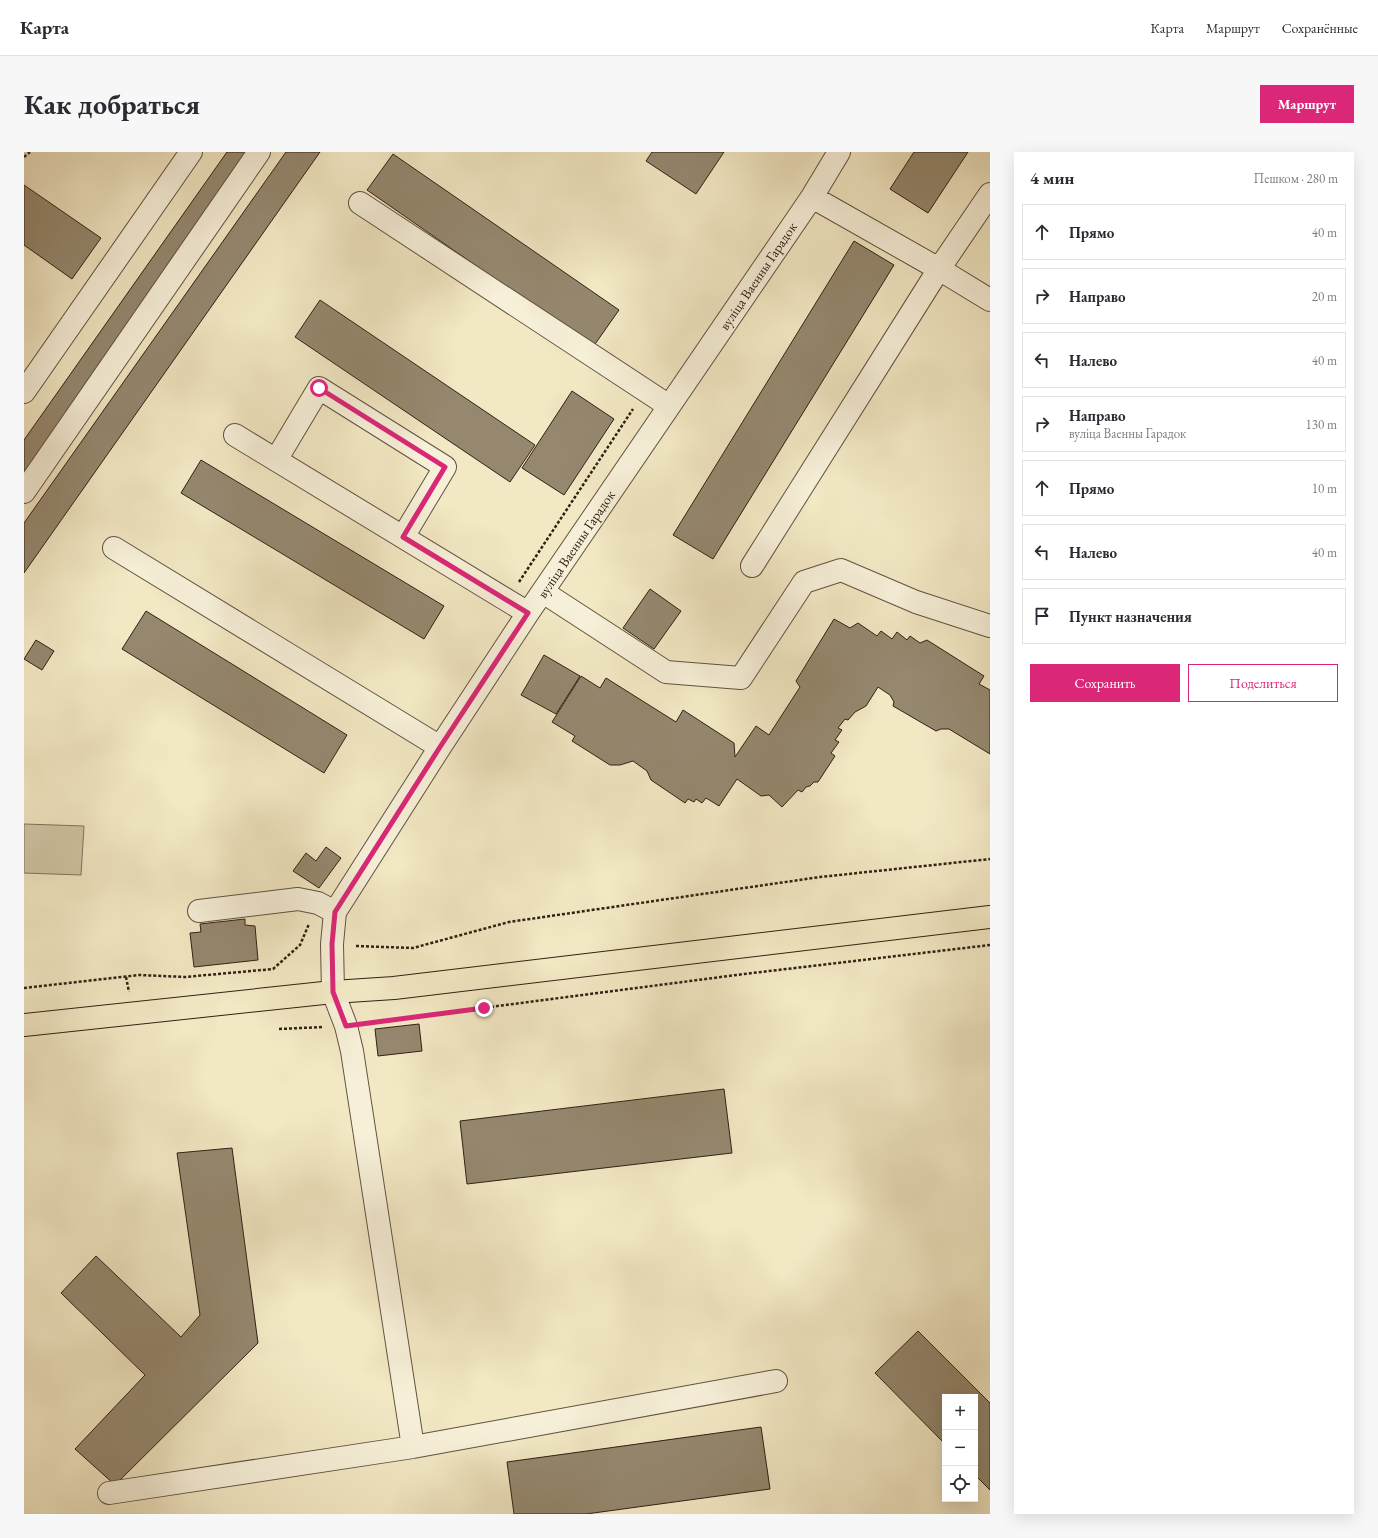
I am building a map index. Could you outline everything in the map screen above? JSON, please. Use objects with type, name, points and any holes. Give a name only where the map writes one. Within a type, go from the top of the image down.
[{"type":"main road","points":[[24,1025],[333,992],[394,988],[990,917]]},
{"type":"street","points":[[24,392],[191,152]]},
{"type":"street","points":[[24,492],[259,152]]},
{"type":"street","name":"вуліца Ваенны Гарадок","points":[[413,1447],[352,1051],[346,1026],[333,992],[332,944],[335,912],[440,747],[528,613],[812,197],[838,152]]},
{"type":"street","points":[[752,566],[939,269],[990,194]]},
{"type":"street","points":[[812,197],[939,269],[990,300]]},
{"type":"street","points":[[360,203],[669,406]]},
{"type":"street","points":[[276,460],[319,388],[445,467],[403,537]]},
{"type":"street","points":[[235,435],[528,613]]},
{"type":"street","points":[[114,548],[440,747]]},
{"type":"street","points":[[543,592],[666,672],[741,678],[804,582],[841,570],[916,602],[990,626]]},
{"type":"street","points":[[199,911],[298,899],[318,903],[335,912]]},
{"type":"street","points":[[109,1493],[413,1447],[776,1381]]},
{"type":"path","points":[[24,157],[30,152]]},
{"type":"path","points":[[356,946],[414,948],[509,922],[820,877],[990,859]]},
{"type":"path","points":[[279,1029],[346,1026],[990,945]]},
{"type":"path","points":[[24,988],[86,981]]},
{"type":"shaded area","points":[[24,824],[84,826],[81,875],[24,873]]},
{"type":"building","points":[[227,152],[256,152],[24,477],[24,440]]},
{"type":"building","points":[[286,152],[320,152],[24,573],[24,523]]},
{"type":"building","points":[[652,152],[724,152],[696,194],[646,161]]},
{"type":"building","points":[[914,152],[968,152],[928,213],[890,189]]},
{"type":"building","points":[[393,154],[619,310],[593,347],[367,190]]},
{"type":"building","points":[[24,185],[101,238],[72,279],[24,245]]},
{"type":"building","points":[[854,241],[894,265],[713,559],[673,535]]},
{"type":"building","points":[[320,300],[535,445],[510,482],[295,337]]},
{"type":"building","points":[[572,391],[614,419],[564,495],[522,468]]},
{"type":"building","points":[[201,460],[444,606],[424,639],[181,493]]},
{"type":"building","points":[[650,589],[681,611],[654,649],[623,628]]},
{"type":"building","points":[[146,611],[347,735],[324,773],[122,649]]},
{"type":"building","points":[[834,619],[850,628],[858,623],[877,636],[881,631],[892,639],[897,632],[907,640],[910,636],[920,643],[927,640],[984,676],[979,684],[990,690],[990,754],[949,729],[941,729],[936,731],[893,706],[894,702],[890,695],[878,687],[866,706],[855,712],[848,720],[845,719],[838,728],[842,730],[835,740],[839,742],[831,753],[835,756],[818,782],[814,782],[810,786],[806,787],[802,792],[798,790],[782,807],[769,795],[761,796],[737,779],[719,806],[706,798],[702,803],[696,799],[694,802],[688,799],[685,803],[651,780],[647,771],[633,761],[620,765],[610,765],[572,741],[575,736],[552,722],[581,676],[600,688],[606,678],[676,722],[683,710],[734,743],[735,757],[756,726],[769,735],[800,687],[796,681]]},
{"type":"building","points":[[36,640],[54,651],[42,670],[24,659]]},
{"type":"building","points":[[544,655],[580,676],[556,714],[521,695]]},
{"type":"building","points":[[326,847],[341,858],[319,888],[293,871],[306,853],[316,861]]},
{"type":"building","points":[[245,919],[245,925],[255,926],[258,960],[194,967],[190,933],[201,932],[200,924]]},
{"type":"building","points":[[419,1024],[422,1051],[378,1056],[375,1029]]},
{"type":"building","points":[[724,1089],[732,1153],[467,1184],[460,1121]]},
{"type":"building","points":[[232,1148],[258,1343],[115,1485],[75,1449],[145,1375],[61,1293],[96,1256],[181,1337],[200,1315],[177,1153]]},
{"type":"building","points":[[918,1331],[990,1403],[990,1490],[978,1478],[978,1394],[942,1394],[942,1441],[875,1373]]},
{"type":"building","points":[[761,1427],[770,1489],[586,1514],[514,1514],[507,1462]]},
{"type":"route","points":[[319,388],[445,467],[403,537],[528,613],[440,747],[335,912],[332,944],[333,992],[346,1026],[398,1018],[484,1008]]}]
